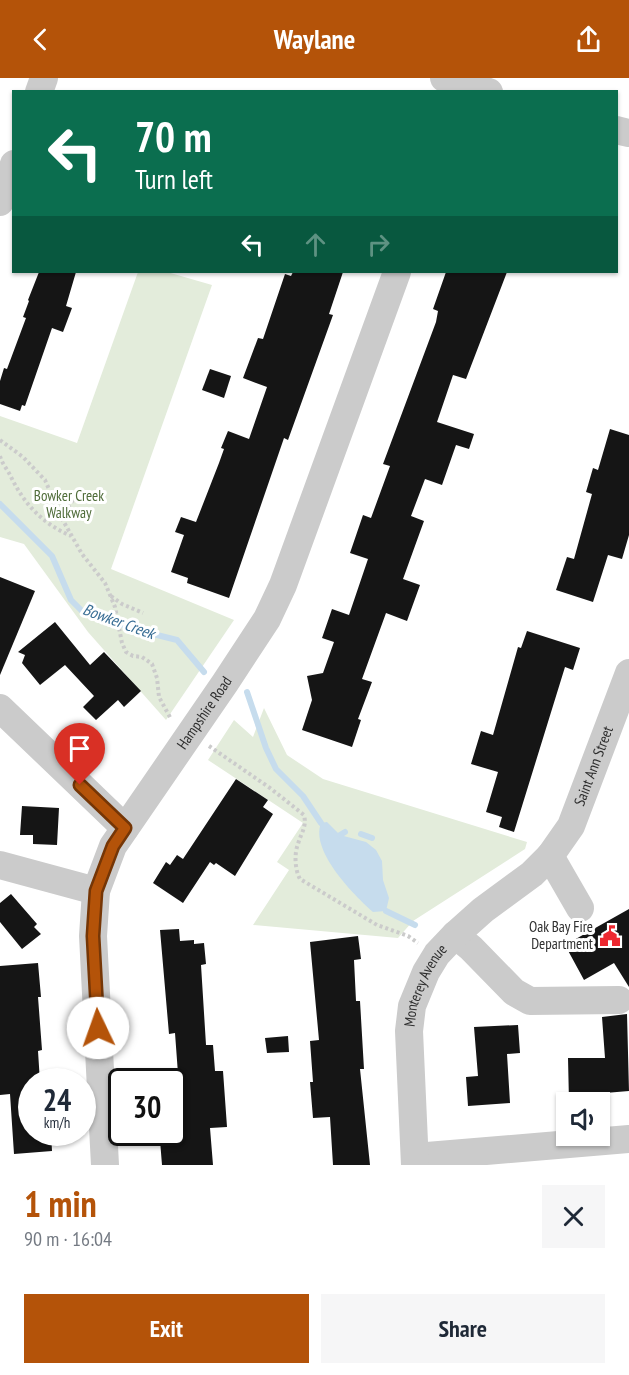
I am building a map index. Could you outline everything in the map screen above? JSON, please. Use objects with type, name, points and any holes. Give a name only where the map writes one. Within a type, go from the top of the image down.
[{"type":"street","points":[[0,202],[12,169]]},
{"type":"street","name":"Hampshire Road","points":[[105,1165],[93,936],[96,891],[113,846],[267,619],[283,585],[397,273]]},
{"type":"street","name":"Saint Ann Street","points":[[550,856],[571,826],[629,673]]},
{"type":"street","points":[[0,708],[125,828]]},
{"type":"street","points":[[550,856],[580,908]]},
{"type":"street","name":"Monterey Avenue","points":[[415,1161],[410,1031],[412,1006],[422,981],[446,945],[550,856]]},
{"type":"street","points":[[0,865],[96,891]]},
{"type":"street","points":[[446,945],[471,948],[514,992],[530,1001],[619,1000]]},
{"type":"street","points":[[415,1161],[629,1139]]},
{"type":"path","points":[[0,440],[23,457],[45,480],[61,517],[82,555],[105,583],[115,607],[126,652],[142,657],[152,664],[157,678],[159,697],[171,719],[270,788],[304,815],[304,833],[297,845],[296,857],[296,872],[300,879],[377,925],[408,936],[446,945]]},
{"type":"path","points":[[0,456],[16,488],[37,516],[53,528],[71,536]]},
{"type":"path","points":[[61,517],[73,500]]},
{"type":"path","points":[[61,517],[85,512]]},
{"type":"path","points":[[111,596],[122,604],[143,613]]},
{"type":"green space","name":"Bowker Creek Walkway","points":[[138,273],[170,273],[212,285],[111,569],[234,620],[166,720],[88,632],[24,544],[0,537],[0,416],[77,443]]},
{"type":"green space","points":[[264,708],[287,755],[323,779],[527,842],[525,849],[413,921],[398,938],[253,925],[289,870],[277,862],[303,823],[208,760],[234,720],[253,737]]},
{"type":"water","points":[[327,822],[340,835],[366,842],[376,850],[382,861],[383,880],[389,898],[386,911],[373,912],[336,872],[322,846],[319,834],[321,823]]},
{"type":"building","points":[[39,273],[76,273],[66,306],[72,308],[63,332],[52,328],[25,406],[22,405],[20,411],[0,404],[0,381],[4,368],[7,369],[26,318],[23,317]]},
{"type":"building","points":[[292,273],[343,273],[329,314],[333,315],[288,440],[284,438],[229,598],[187,583],[188,578],[171,572],[184,535],[175,532],[181,517],[196,522],[224,449],[221,448],[228,431],[249,439],[267,387],[243,378],[258,338],[263,339],[285,274],[291,276]]},
{"type":"building","points":[[446,273],[507,273],[466,379],[453,375],[437,422],[474,434],[469,449],[456,445],[442,485],[425,479],[411,516],[424,521],[403,579],[420,585],[407,621],[386,613],[362,679],[372,682],[358,719],[361,720],[352,747],[302,730],[312,700],[307,676],[323,673],[334,642],[322,638],[332,609],[349,615],[368,559],[350,553],[363,515],[371,518],[390,466],[383,464],[436,322],[438,311],[433,309]]},
{"type":"building","points":[[210,369],[231,376],[224,398],[202,390]]},
{"type":"building","points":[[610,429],[629,435],[629,535],[622,559],[608,555],[593,602],[556,590],[567,557],[574,559],[592,494],[586,492],[593,468],[598,470]]},
{"type":"building","points":[[0,577],[35,591],[0,675]]},
{"type":"building","points":[[55,622],[90,665],[104,652],[141,691],[124,707],[118,700],[96,720],[83,707],[94,696],[65,665],[40,685],[22,663],[25,655],[18,652]]},
{"type":"building","points":[[527,631],[580,648],[573,670],[565,667],[514,832],[499,827],[502,817],[486,812],[498,772],[471,764],[481,731],[493,735],[518,647],[521,648]]},
{"type":"building","points":[[236,779],[268,800],[263,807],[273,814],[235,876],[216,863],[214,865],[210,862],[183,903],[153,883],[166,862],[170,865],[177,855],[183,859]]},
{"type":"building","points":[[22,806],[59,808],[57,845],[33,844],[33,835],[20,835]]},
{"type":"building","points":[[11,894],[37,924],[34,927],[41,934],[22,949],[0,922],[0,903]]},
{"type":"building","points":[[629,909],[629,987],[614,963],[584,980],[565,945]]},
{"type":"building","points":[[179,929],[180,941],[194,940],[194,944],[204,943],[206,964],[201,965],[206,1045],[213,1045],[215,1071],[223,1071],[227,1127],[210,1128],[213,1165],[162,1165],[160,1146],[186,1146],[186,1068],[178,1068],[175,1033],[169,1034],[160,930]]},
{"type":"building","points":[[358,936],[361,959],[354,960],[356,1001],[360,1001],[364,1069],[360,1069],[370,1165],[333,1165],[330,1117],[313,1118],[310,1041],[319,1040],[310,942]]},
{"type":"building","points":[[38,963],[42,1050],[38,1051],[39,1068],[18,1068],[18,1146],[52,1146],[52,1151],[14,1154],[10,1094],[0,1095],[0,966]]},
{"type":"building","points":[[627,1014],[629,1091],[569,1092],[568,1058],[605,1058],[602,1017]]},
{"type":"building","points":[[518,1025],[520,1053],[507,1054],[510,1103],[468,1106],[466,1077],[478,1076],[474,1027]]},
{"type":"building","points":[[288,1036],[289,1052],[267,1053],[265,1038]]},
{"type":"waterway","name":"Bowker Creek","points":[[0,504],[52,556],[71,600],[82,611],[137,630],[177,640],[204,672]]},
{"type":"waterway","name":"Bowker Creek","points":[[247,692],[266,748],[276,769],[303,796],[321,823]]},
{"type":"waterway","points":[[340,835],[345,832]]},
{"type":"waterway","points":[[361,834],[372,838]]},
{"type":"waterway","name":"Bowker Creek","points":[[386,911],[415,925]]},
{"type":"place","name":"Oak Bay Fire Department","points":[[610,936]]},
{"type":"route","points":[[80,785],[125,828],[113,846],[96,891],[93,936],[98,1028]]}]
